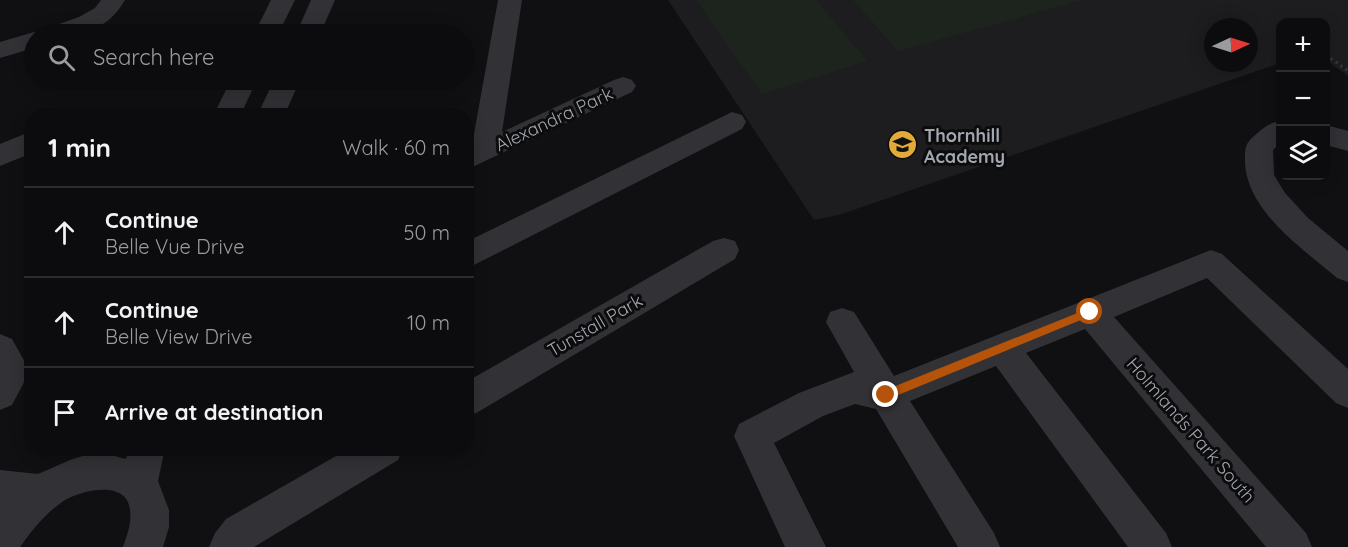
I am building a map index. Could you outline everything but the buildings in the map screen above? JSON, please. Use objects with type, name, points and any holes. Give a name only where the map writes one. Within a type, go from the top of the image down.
[{"type":"street","points":[[84,24],[109,9],[114,0]]},
{"type":"street","points":[[271,24],[283,0]]},
{"type":"street","points":[[312,24],[323,0]]},
{"type":"street","name":"Alexandra Park","points":[[476,156],[510,0]]},
{"type":"street","points":[[0,51],[24,43]]},
{"type":"street","name":"Alexandra Park","points":[[476,156],[623,87]]},
{"type":"street","points":[[230,108],[239,90]]},
{"type":"street","points":[[274,108],[282,90]]},
{"type":"street","points":[[474,253],[732,122]]},
{"type":"street","points":[[1276,131],[1259,147],[1259,173],[1268,192],[1299,227],[1348,269]]},
{"type":"street","points":[[1330,136],[1348,141]]},
{"type":"street","points":[[0,156],[24,145]]},
{"type":"street","name":"Tunstall Park","points":[[474,396],[724,250]]},
{"type":"street","points":[[806,547],[753,436],[811,404],[855,388],[886,395],[1211,263],[1348,392]]},
{"type":"street","name":"Holmlands Park South","points":[[1090,312],[1292,547]]},
{"type":"street","points":[[842,322],[980,547]]},
{"type":"street","points":[[1002,348],[1152,547]]},
{"type":"street","points":[[0,349],[13,371],[0,394]]},
{"type":"street","points":[[229,547],[240,533],[371,456]]},
{"type":"street","points":[[0,489],[68,473],[120,473],[142,466],[154,542]]},
{"type":"street","points":[[0,543],[19,513],[68,473]]},
{"type":"path","points":[[1330,58],[1348,71]]},
{"type":"shaded area","name":"Thornhill Academy","points":[[668,0],[1348,0],[1348,76],[1330,63],[1330,18],[1276,18],[1276,64],[1258,71],[1258,18],[1204,18],[1204,72],[1254,72],[842,214],[814,220]]},
{"type":"shaded area","points":[[696,0],[816,0],[867,61],[762,94]]},
{"type":"shaded area","points":[[853,0],[1082,0],[898,51]]},
{"type":"place","name":"Thornhill Academy","points":[[903,145]]},
{"type":"route","points":[[886,395],[1090,312]]}]
